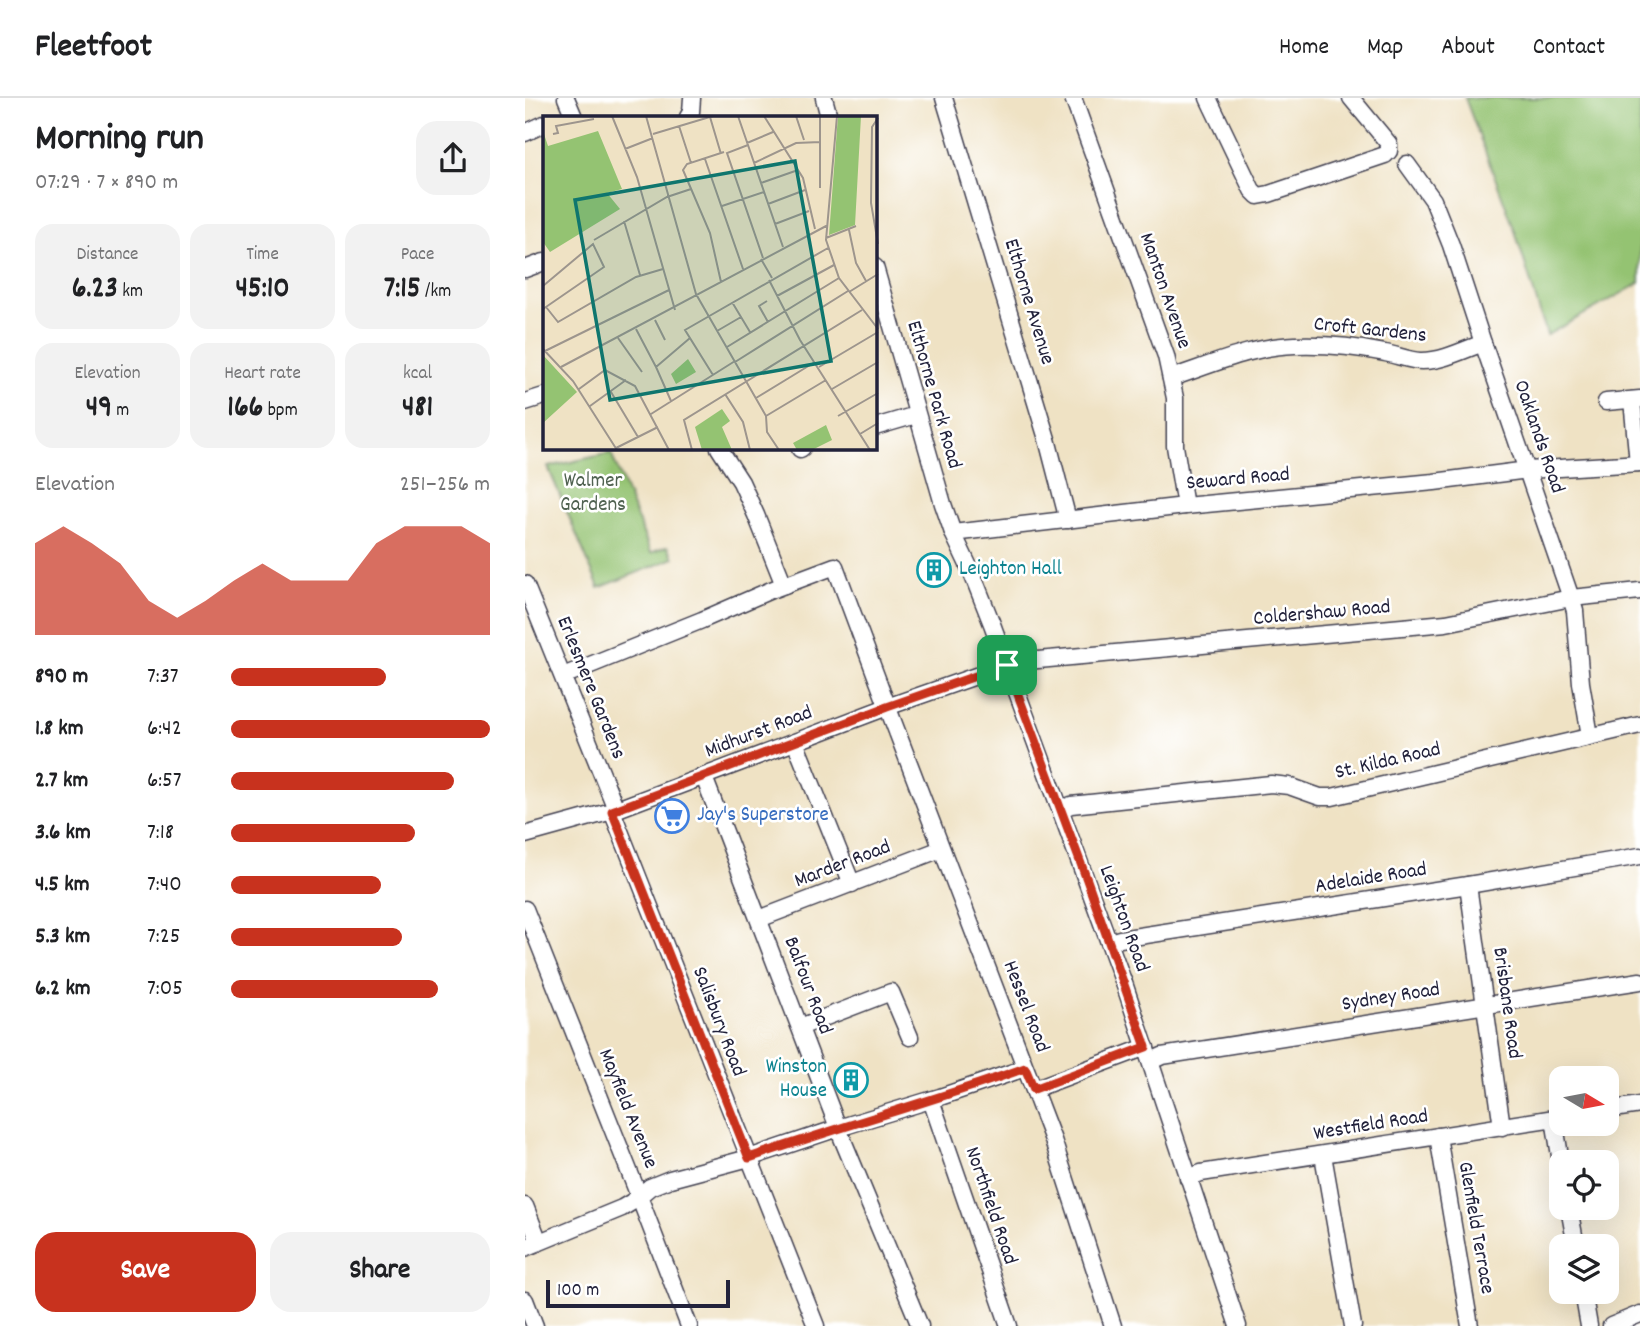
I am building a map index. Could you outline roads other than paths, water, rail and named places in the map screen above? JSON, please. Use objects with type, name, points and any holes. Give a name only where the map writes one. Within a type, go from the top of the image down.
[{"type":"street","points":[[689,116],[692,98]]},
{"type":"street","points":[[824,98],[829,116]]},
{"type":"street","name":"Elthorne Avenue","points":[[944,98],[1047,439],[1068,520]]},
{"type":"street","name":"Manton Avenue","points":[[1073,98],[1166,356],[1175,398],[1175,446],[1185,506]]},
{"type":"street","points":[[1208,98],[1252,190],[1258,196],[1385,155],[1389,151],[1385,138],[1351,98]]},
{"type":"street","points":[[525,133],[543,124]]},
{"type":"street","name":"Oaklands Road","points":[[1407,164],[1433,200],[1451,244],[1571,598],[1590,736]]},
{"type":"street","points":[[525,268],[543,262]]},
{"type":"street","name":"Elthorne Park Road","points":[[877,281],[881,309],[953,533]]},
{"type":"street","name":"Croft Gardens","points":[[1171,377],[1266,349],[1291,345],[1357,349],[1420,361],[1444,357],[1483,343]]},
{"type":"street","points":[[525,402],[543,396]]},
{"type":"street","points":[[1606,402],[1636,399],[1639,463]]},
{"type":"street","points":[[877,426],[916,415]]},
{"type":"street","points":[[563,676],[784,585],[741,482],[720,450]]},
{"type":"street","name":"Seward Road","points":[[953,533],[1528,470],[1639,463]]},
{"type":"street","name":"Leighton Road","points":[[953,533],[971,570],[1109,942],[1238,1326]]},
{"type":"street","name":"Hessel Road","points":[[784,585],[835,566],[1053,1140],[1113,1326]]},
{"type":"street","name":"Erlesmere Gardens","points":[[525,584],[614,810]]},
{"type":"street","name":"Coldershaw Road","points":[[1007,665],[1016,662],[1445,623],[1571,598],[1640,591]]},
{"type":"street","name":"Midhurst Road","points":[[525,835],[614,810],[887,707],[1007,665]]},
{"type":"street","name":"St. Kilda Road","points":[[1061,809],[1071,805],[1271,784],[1289,786],[1320,797],[1332,797],[1640,725]]},
{"type":"street","points":[[795,742],[852,884]]},
{"type":"street","name":"Balfour Road","points":[[704,777],[838,1128],[920,1326]]},
{"type":"street","name":"Salisbury Road","points":[[614,810],[817,1326]]},
{"type":"street","name":"Marder Road","points":[[759,919],[941,849]]},
{"type":"street","name":"Adelaide Road","points":[[1109,942],[1640,856]]},
{"type":"street","name":"Brisbane Road","points":[[1468,885],[1502,1126]]},
{"type":"street","name":"Mayfield Avenue","points":[[525,909],[689,1326]]},
{"type":"street","name":"Sydney Road","points":[[1034,1089],[1148,1054],[1163,1056],[1640,981]]},
{"type":"street","points":[[800,1027],[891,992],[910,1037]]},
{"type":"street","points":[[525,1206],[532,1245],[622,1208],[649,1187],[670,1179],[749,1158],[1025,1068]]},
{"type":"street","name":"Northfield Road","points":[[931,1100],[1009,1326]]},
{"type":"street","points":[[1619,1108],[1640,1105]]},
{"type":"street","name":"Westfield Road","points":[[1188,1178],[1201,1173],[1549,1119]]},
{"type":"street","name":"Glenfield Terrace","points":[[1438,1136],[1470,1326]]},
{"type":"street","points":[[1323,1155],[1353,1326]]},
{"type":"street","points":[[525,1300],[535,1326]]},
{"type":"street","points":[[1585,1304],[1589,1326]]},
{"type":"street","points":[[1611,1326],[1640,1314]]},
{"type":"place","name":"Leighton Hall","points":[[934,570]]},
{"type":"place","name":"Jay's Superstore","points":[[672,816]]},
{"type":"place","name":"Winston House","points":[[851,1080]]},
{"type":"park label","name":"Walmer Gardens","points":[[593,494]]}]
